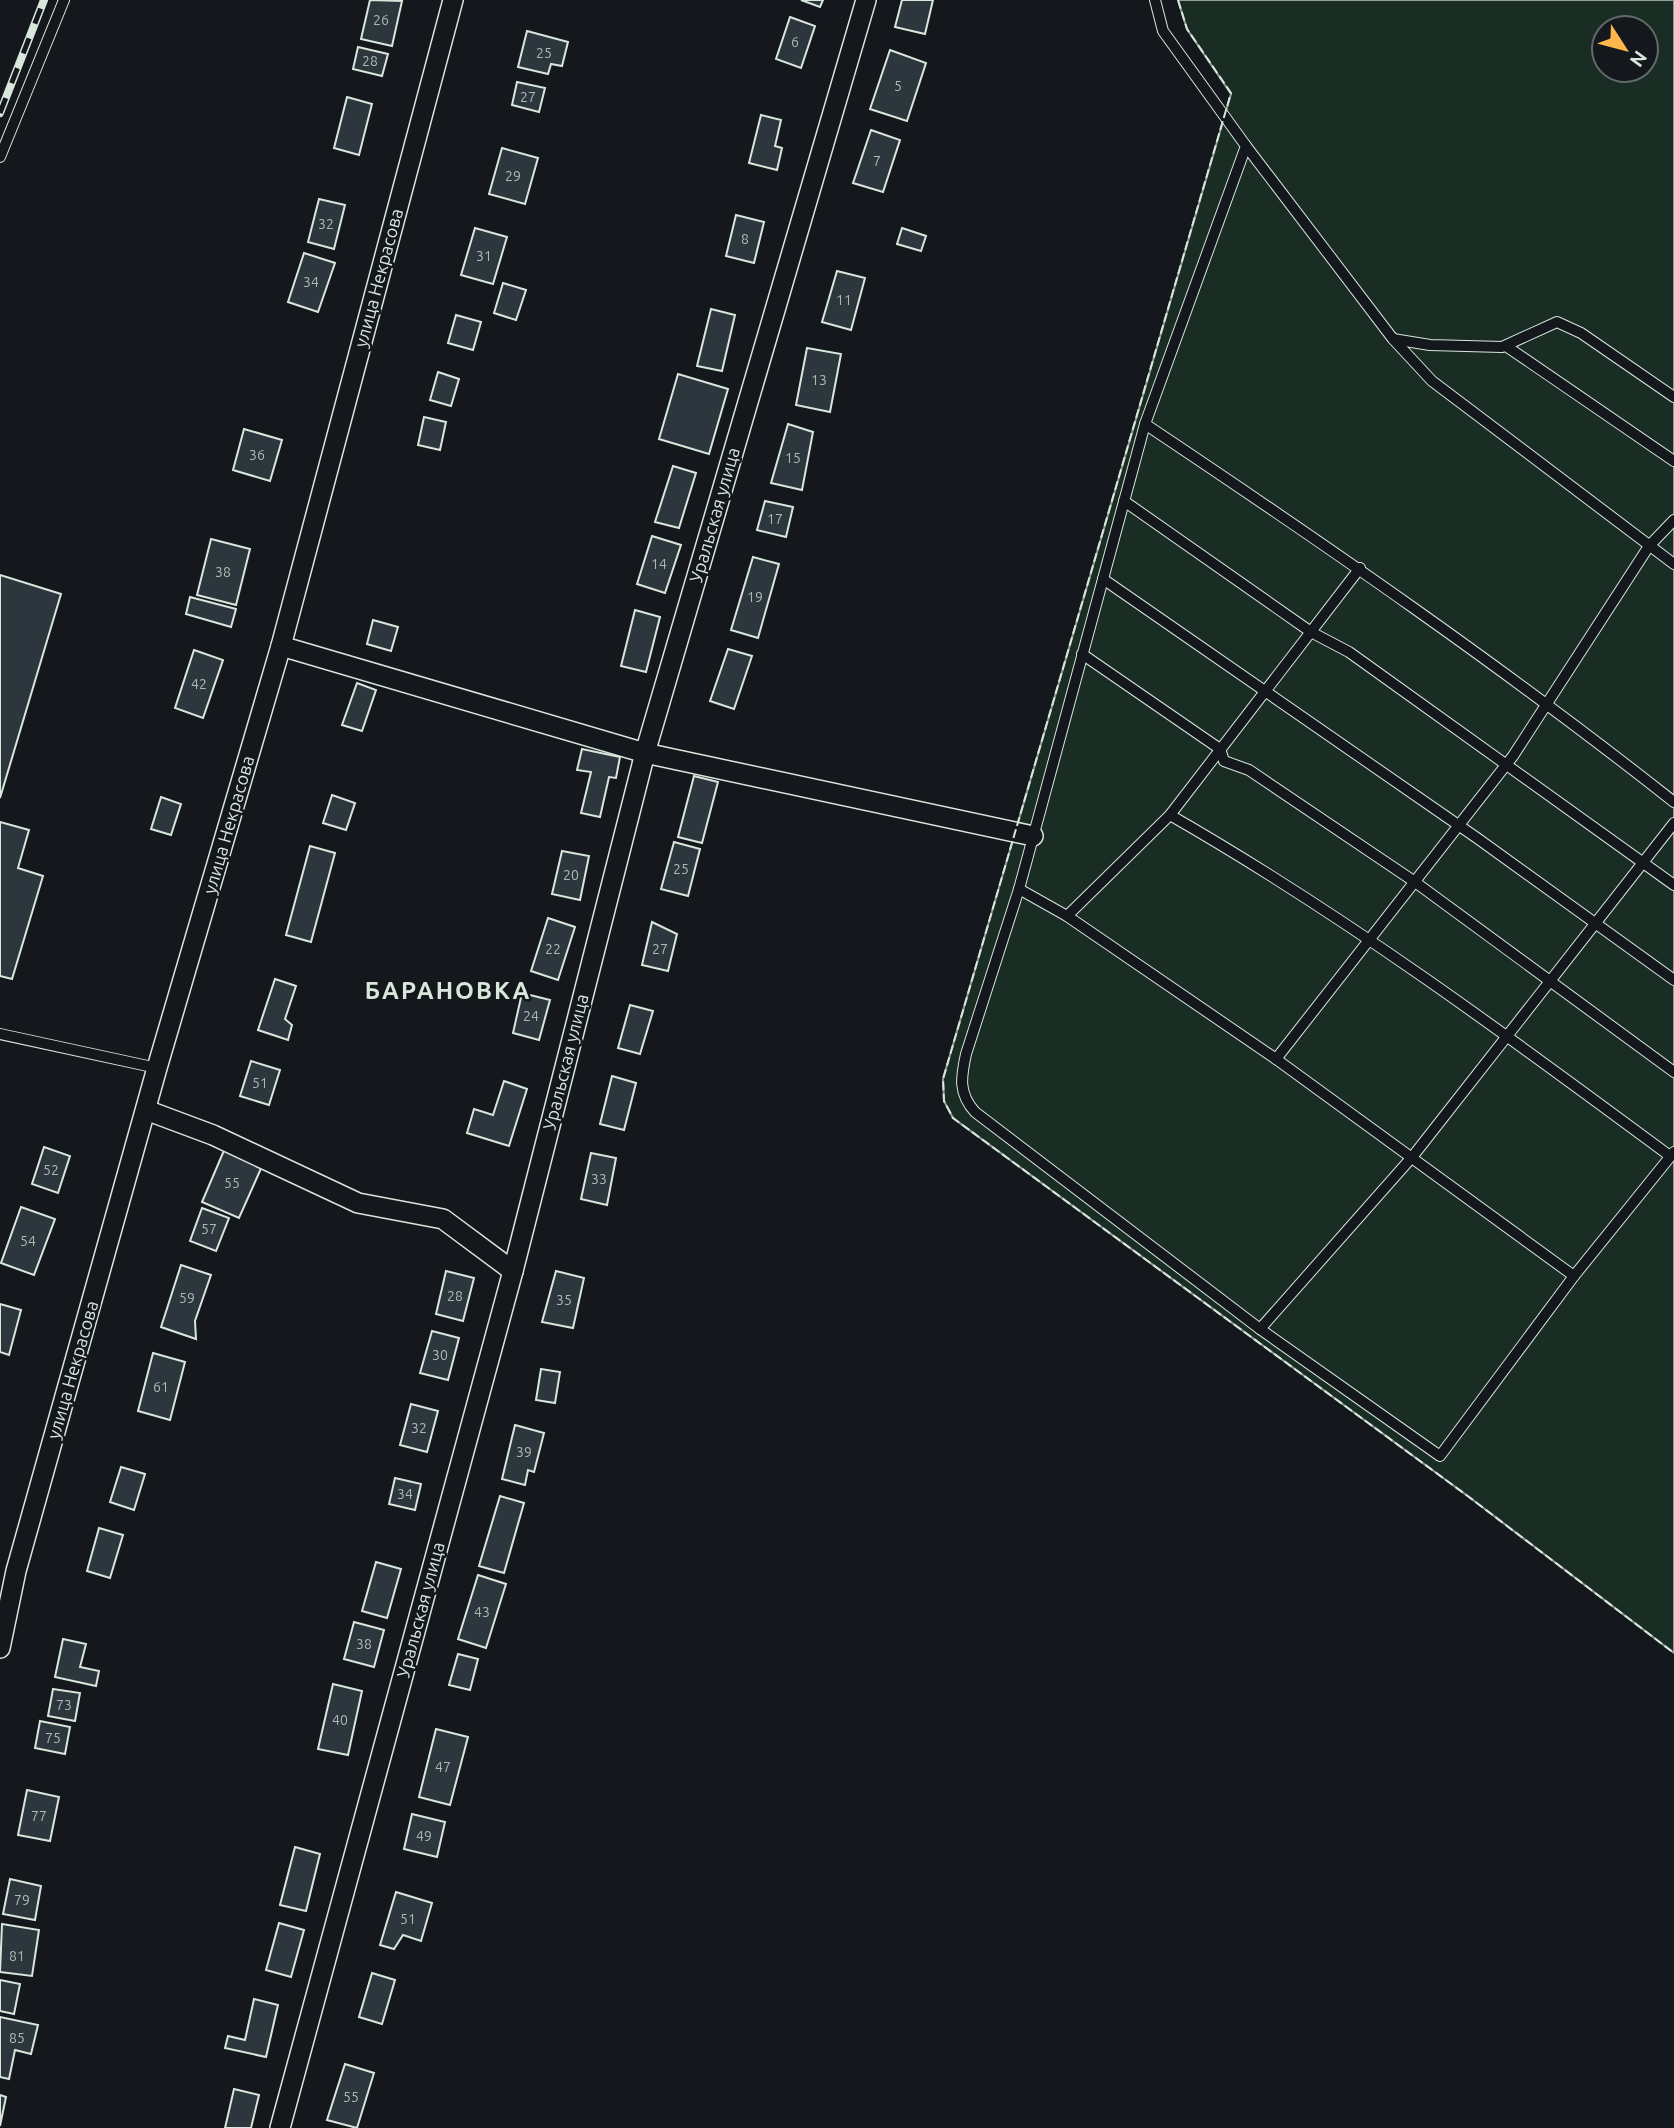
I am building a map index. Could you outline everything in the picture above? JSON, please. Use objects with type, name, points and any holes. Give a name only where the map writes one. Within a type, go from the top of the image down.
[{"type":"street","name":"улица Некрасова","points":[[0,1648],[16,1571],[157,1069],[281,646],[453,0]]},
{"type":"street","name":"Уральская улица","points":[[280,2128],[513,1271],[645,753],[866,0]]},
{"type":"street","points":[[281,646],[645,753],[1033,836]]},
{"type":"street","points":[[146,1110],[213,1135],[358,1203],[443,1219],[513,1271]]},
{"type":"lane","points":[[0,157],[64,0]]},
{"type":"lane","points":[[1155,0],[1163,30],[1245,146],[1393,339],[1432,381],[1674,564]]},
{"type":"lane","points":[[1170,815],[1252,862],[1371,939],[1672,1154],[1574,1276],[1440,1456],[1260,1329],[975,1112],[967,1103],[961,1077],[1019,888],[1145,424],[1245,146]]},
{"type":"lane","points":[[1393,339],[1430,345],[1506,346],[1558,322],[1581,333],[1674,397]]},
{"type":"lane","points":[[1506,346],[1674,461]]},
{"type":"lane","points":[[1145,424],[1360,568],[1548,702],[1674,802]]},
{"type":"lane","points":[[1124,501],[1311,632],[1349,652],[1674,885]]},
{"type":"lane","points":[[1276,1059],[1506,765],[1649,546],[1674,520]]},
{"type":"lane","points":[[1067,916],[1170,815],[1360,568]]},
{"type":"lane","points":[[1103,579],[1459,826],[1674,981]]},
{"type":"lane","points":[[1083,654],[1220,749],[1224,761],[1249,770],[1415,882],[1674,1072]]},
{"type":"lane","points":[[1260,1329],[1413,1156],[1674,823]]},
{"type":"lane","points":[[1019,888],[1067,916],[1276,1059],[1413,1156],[1574,1276]]},
{"type":"lane","points":[[0,1034],[157,1069]]},
{"type":"green space","points":[[1178,0],[1674,0],[1674,1653],[1469,1497],[953,1118],[944,1101],[943,1079],[1231,94],[1187,29]]},
{"type":"building","points":[[370,0],[402,1],[392,46],[361,39]]},
{"type":"building","points":[[801,0],[823,0],[820,7]]},
{"type":"building","points":[[902,0],[933,0],[925,34],[895,27]]},
{"type":"building","points":[[790,17],[815,26],[801,68],[776,59]]},
{"type":"building","points":[[527,31],[568,42],[562,66],[551,64],[548,74],[518,67]]},
{"type":"building","points":[[358,47],[388,54],[382,76],[353,69]]},
{"type":"building","points":[[890,50],[926,63],[907,121],[870,109]]},
{"type":"building","points":[[517,82],[545,88],[539,112],[512,105]]},
{"type":"building","points":[[347,97],[372,104],[359,155],[334,148]]},
{"type":"building","points":[[761,115],[781,120],[775,146],[782,148],[777,170],[749,163]]},
{"type":"building","points":[[871,130],[900,140],[883,192],[853,183]]},
{"type":"building","points":[[502,148],[538,158],[525,204],[489,194]]},
{"type":"building","points":[[319,199],[345,205],[334,249],[308,242]]},
{"type":"building","points":[[736,215],[764,222],[754,263],[726,256]]},
{"type":"building","points":[[475,228],[507,237],[493,284],[461,275]]},
{"type":"building","points":[[902,228],[926,236],[921,251],[897,244]]},
{"type":"building","points":[[304,253],[335,263],[318,312],[288,302]]},
{"type":"building","points":[[837,271],[865,278],[851,330],[822,322]]},
{"type":"building","points":[[503,283],[526,290],[516,320],[494,313]]},
{"type":"building","points":[[711,309],[735,315],[722,371],[697,366]]},
{"type":"building","points":[[456,315],[481,322],[473,350],[448,343]]},
{"type":"building","points":[[807,348],[841,354],[830,412],[796,405]]},
{"type":"building","points":[[438,372],[459,379],[451,406],[430,400]]},
{"type":"building","points":[[678,374],[728,389],[709,454],[659,439]]},
{"type":"building","points":[[424,417],[446,422],[440,450],[418,445]]},
{"type":"building","points":[[788,424],[813,432],[802,490],[771,483]]},
{"type":"building","points":[[244,429],[282,440],[270,481],[233,470]]},
{"type":"building","points":[[673,466],[696,473],[679,528],[655,522]]},
{"type":"building","points":[[765,501],[793,507],[786,537],[757,530]]},
{"type":"building","points":[[652,536],[681,545],[665,593],[637,584]]},
{"type":"building","points":[[211,539],[250,549],[236,605],[197,595]]},
{"type":"building","points":[[753,557],[779,564],[758,638],[731,630]]},
{"type":"building","points":[[0,575],[61,594],[0,798]]},
{"type":"building","points":[[190,597],[236,609],[231,627],[186,614]]},
{"type":"building","points":[[635,610],[660,617],[646,672],[621,666]]},
{"type":"building","points":[[373,620],[398,627],[391,651],[367,644]]},
{"type":"building","points":[[728,649],[752,656],[734,709],[710,701]]},
{"type":"building","points":[[194,650],[223,660],[203,718],[175,708]]},
{"type":"building","points":[[357,683],[376,690],[362,731],[342,725]]},
{"type":"building","points":[[582,749],[620,757],[616,778],[609,777],[600,817],[581,813],[591,772],[577,770]]},
{"type":"building","points":[[694,776],[718,782],[702,843],[678,837]]},
{"type":"building","points":[[332,795],[355,803],[346,830],[323,823]]},
{"type":"building","points":[[161,797],[181,804],[171,835],[151,829]]},
{"type":"building","points":[[0,822],[29,830],[18,868],[43,876],[12,979],[0,976]]},
{"type":"building","points":[[674,842],[700,849],[688,896],[661,889]]},
{"type":"building","points":[[310,846],[335,853],[311,942],[286,935]]},
{"type":"building","points":[[562,851],[589,856],[580,900],[552,894]]},
{"type":"building","points":[[548,918],[575,927],[558,980],[531,971]]},
{"type":"building","points":[[652,922],[677,934],[668,971],[642,965]]},
{"type":"building","points":[[275,979],[296,986],[285,1019],[292,1025],[288,1040],[258,1030]]},
{"type":"building","points":[[522,993],[550,1000],[539,1040],[513,1033]]},
{"type":"building","points":[[630,1005],[653,1011],[640,1054],[618,1048]]},
{"type":"building","points":[[251,1061],[280,1070],[269,1105],[240,1096]]},
{"type":"building","points":[[612,1076],[636,1083],[624,1130],[600,1124]]},
{"type":"building","points":[[504,1081],[527,1089],[509,1146],[467,1133],[474,1109],[493,1115]]},
{"type":"building","points":[[44,1147],[70,1156],[58,1193],[32,1184]]},
{"type":"building","points":[[225,1148],[263,1164],[239,1218],[202,1202]]},
{"type":"building","points":[[591,1153],[616,1158],[607,1205],[581,1199]]},
{"type":"building","points":[[21,1207],[55,1219],[34,1275],[1,1263]]},
{"type":"building","points":[[202,1208],[229,1218],[216,1251],[190,1241]]},
{"type":"building","points":[[181,1265],[211,1275],[195,1321],[196,1339],[161,1327]]},
{"type":"building","points":[[446,1271],[474,1278],[463,1321],[436,1314]]},
{"type":"building","points":[[556,1271],[584,1278],[573,1328],[542,1322]]},
{"type":"building","points":[[0,1304],[21,1310],[9,1355],[0,1352]]},
{"type":"building","points":[[432,1331],[459,1338],[448,1380],[420,1373]]},
{"type":"building","points":[[153,1353],[185,1362],[170,1420],[138,1411]]},
{"type":"building","points":[[541,1369],[560,1372],[555,1403],[536,1400]]},
{"type":"building","points":[[411,1404],[438,1411],[427,1452],[400,1445]]},
{"type":"building","points":[[515,1425],[544,1433],[534,1472],[528,1470],[525,1485],[502,1479]]},
{"type":"building","points":[[121,1467],[145,1474],[134,1510],[110,1502]]},
{"type":"building","points":[[395,1478],[421,1484],[415,1510],[389,1504]]},
{"type":"building","points":[[500,1496],[524,1503],[504,1573],[479,1566]]},
{"type":"building","points":[[99,1528],[123,1535],[110,1578],[87,1571]]},
{"type":"building","points":[[376,1562],[401,1569],[387,1618],[362,1611]]},
{"type":"building","points":[[478,1575],[506,1584],[486,1648],[458,1639]]},
{"type":"building","points":[[354,1622],[384,1630],[374,1667],[344,1659]]},
{"type":"building","points":[[63,1639],[86,1644],[80,1667],[99,1671],[96,1686],[55,1677]]},
{"type":"building","points":[[458,1654],[478,1659],[470,1690],[449,1685]]},
{"type":"building","points":[[333,1684],[362,1691],[348,1755],[318,1749]]},
{"type":"building","points":[[53,1689],[80,1693],[75,1721],[48,1716]]},
{"type":"building","points":[[40,1721],[70,1727],[65,1754],[35,1748]]},
{"type":"building","points":[[436,1729],[468,1737],[450,1805],[419,1797]]},
{"type":"building","points":[[27,1790],[59,1797],[50,1841],[18,1835]]},
{"type":"building","points":[[412,1814],[445,1822],[437,1857],[404,1849]]},
{"type":"building","points":[[295,1847],[320,1854],[306,1911],[280,1905]]},
{"type":"building","points":[[10,1879],[41,1886],[35,1920],[3,1914]]},
{"type":"building","points":[[396,1892],[432,1903],[421,1941],[403,1935],[394,1949],[380,1945]]},
{"type":"building","points":[[279,1923],[304,1930],[291,1977],[266,1970]]},
{"type":"building","points":[[2,1924],[39,1930],[32,1976],[0,1972]]},
{"type":"building","points":[[372,1973],[395,1980],[382,2024],[359,2017]]},
{"type":"building","points":[[0,1980],[20,1984],[14,2014],[0,2011]]},
{"type":"building","points":[[254,1999],[278,2005],[266,2057],[225,2048],[228,2036],[245,2040]]},
{"type":"building","points":[[0,2017],[38,2025],[31,2054],[15,2050],[9,2079],[0,2077]]},
{"type":"building","points":[[345,2064],[374,2073],[357,2128],[327,2120]]},
{"type":"building","points":[[234,2089],[259,2095],[251,2128],[225,2128]]},
{"type":"building","points":[[0,2095],[6,2097],[0,2126]]},
{"type":"railway","points":[[0,113],[44,0]]},
{"type":"fence","points":[[1178,0],[1187,29],[1231,93],[943,1079],[944,1101],[953,1118],[1469,1497],[1674,1653]]},
{"type":"district","name":"БАРАНОВКА","points":[[448,991]]}]
